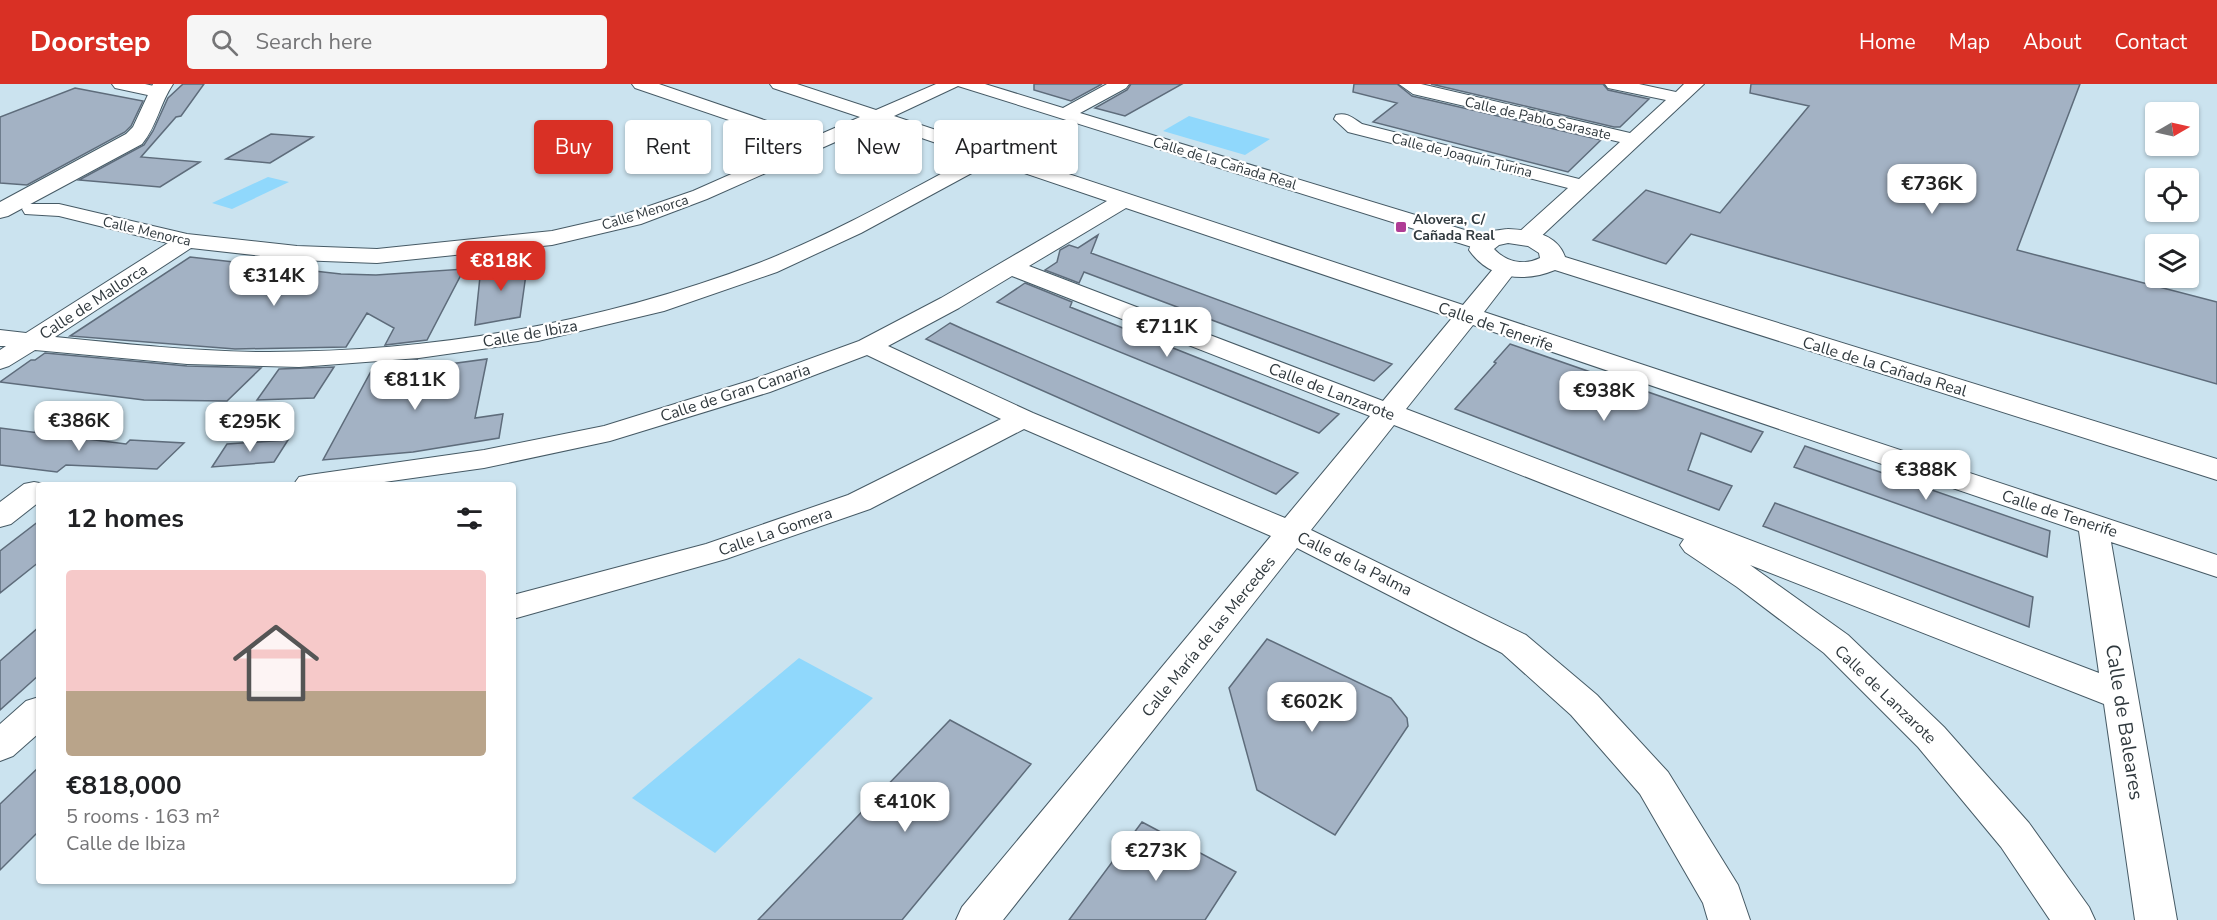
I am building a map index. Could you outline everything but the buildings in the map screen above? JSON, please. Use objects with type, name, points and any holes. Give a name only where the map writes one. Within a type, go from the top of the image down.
[{"type":"street","points":[[0,230],[37,199],[134,140],[141,133],[160,88],[121,84]]},
{"type":"street","points":[[641,84],[754,120]]},
{"type":"street","name":"Calle de Tenerife","points":[[779,84],[934,136]]},
{"type":"street","name":"Calle Menorca","points":[[823,137],[879,117],[951,84]]},
{"type":"street","name":"Calle de la Cañada Real","points":[[966,84],[1483,243]]},
{"type":"street","points":[[1065,114],[1120,84]]},
{"type":"street","name":"Calle de Pablo Sarasate","points":[[1408,84],[1419,90],[1635,140]]},
{"type":"street","points":[[1614,84],[1680,98]]},
{"type":"street","points":[[1526,238],[1695,84]]},
{"type":"street","name":"Calle de Joaquín Turina","points":[[1343,119],[1355,128],[1583,186]]},
{"type":"street","name":"Calle Menorca","points":[[37,199],[59,210],[187,241],[297,253],[377,256],[460,250],[552,238],[633,219],[700,195],[744,174]]},
{"type":"street","name":"Calle de Ibiza","points":[[0,338],[182,356],[298,359],[419,351],[542,333],[662,304],[769,267],[851,229],[954,174]]},
{"type":"street","name":"Calle de Tenerife","points":[[1048,174],[2217,566]]},
{"type":"street","points":[[0,211],[37,199]]},
{"type":"street","name":"Calle de Gran Canaria","points":[[323,482],[484,459],[610,433],[761,386],[868,346],[950,303],[1125,199]]},
{"type":"street","points":[[1493,238],[1526,238],[1549,248],[1553,261],[1543,268],[1526,270],[1506,268],[1485,256],[1481,250],[1483,243],[1493,238]]},
{"type":"street","name":"Calle de Mallorca","points":[[0,362],[187,241]]},
{"type":"street","name":"Calle de la Cañada Real","points":[[1553,261],[2217,470]]},
{"type":"street","name":"Calle de Lanzarote","points":[[1011,267],[2121,696]]},
{"type":"street","name":"Calle María de las Mercedes","points":[[977,920],[1506,268]]},
{"type":"street","name":"Calle de la Palma","points":[[868,346],[1023,419],[1292,533],[1514,644],[1584,705],[1654,783],[1723,898],[1729,920]]},
{"type":"street","name":"Calle La Gomera","points":[[516,606],[715,552],[859,502],[1023,419]]},
{"type":"street","points":[[0,486],[36,491]]},
{"type":"street","points":[[0,517],[36,491]]},
{"type":"street","name":"Calle de Lanzarote","points":[[1652,515],[1748,579],[1836,644],[1931,737],[2015,835],[2074,920]]},
{"type":"street","name":"Calle de Baleares","points":[[2093,524],[2156,920]]},
{"type":"street","points":[[0,746],[36,714]]},
{"type":"shaded area","points":[[1189,116],[1270,139],[1245,155],[1163,131]]},
{"type":"shaded area","points":[[268,177],[289,182],[232,209],[212,203]]},
{"type":"shaded area","points":[[799,658],[873,698],[715,853],[632,798]]},
{"type":"place","name":"Alovera, C/ Cañada Real","points":[[1401,227]]}]
